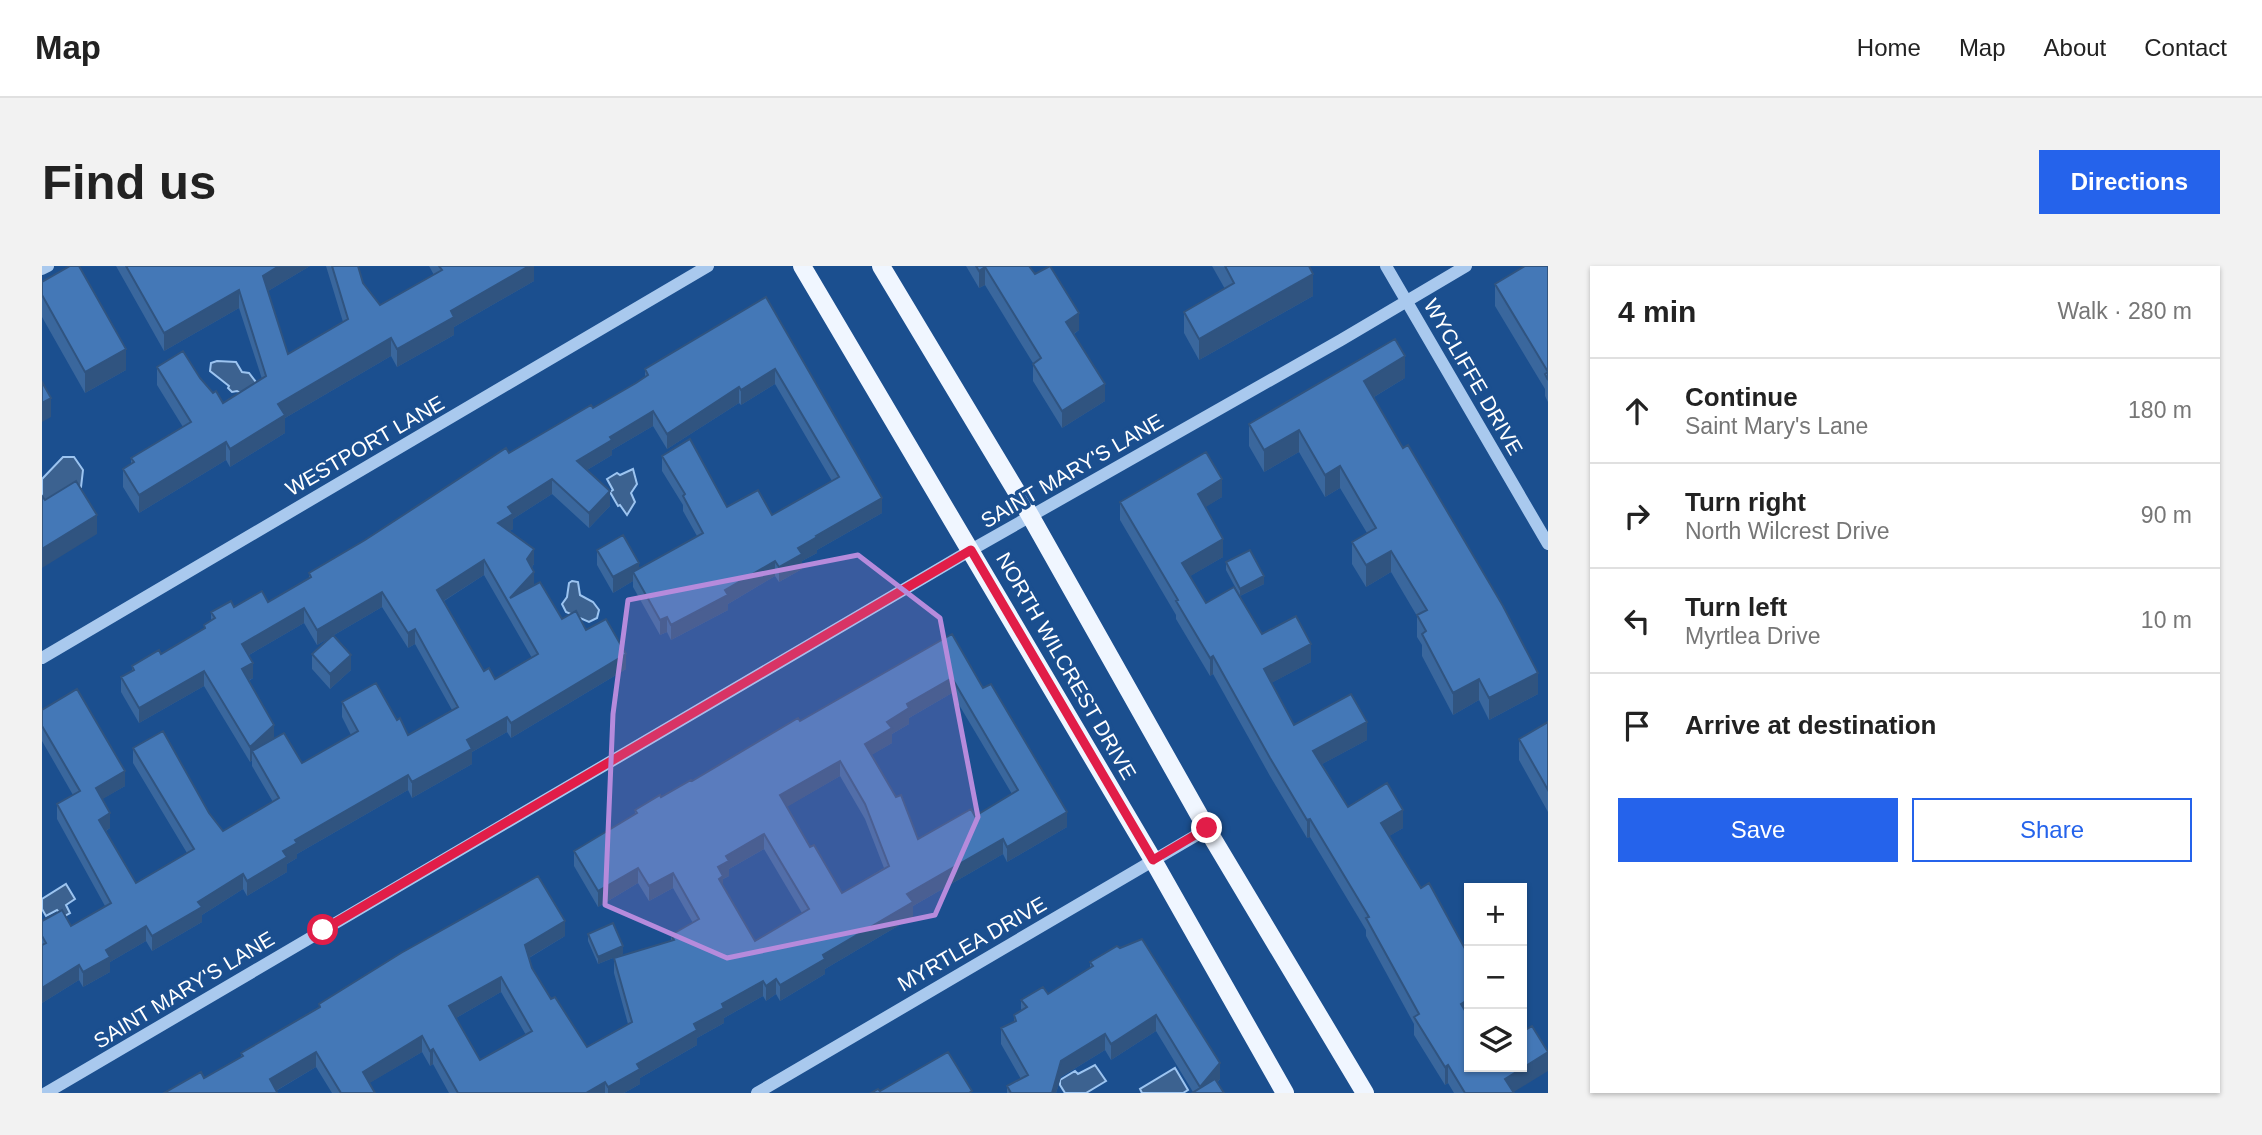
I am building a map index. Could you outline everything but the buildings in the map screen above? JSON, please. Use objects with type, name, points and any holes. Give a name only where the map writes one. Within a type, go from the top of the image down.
[{"type":"main road","name":"NORTH WILCREST DRIVE","points":[[802,266],[1153,860],[1285,1093]]},
{"type":"main road","name":"NORTH WILCREST DRIVE","points":[[881,266],[1031,516],[1207,828],[1365,1093]]},
{"type":"street","points":[[42,269],[48,266]]},
{"type":"street","name":"WESTPORT LANE","points":[[42,658],[708,266]]},
{"type":"street","name":"WYCLIFFE DRIVE","points":[[1386,266],[1548,544]]},
{"type":"street","name":"SAINT MARY'S LANE","points":[[46,1093],[971,550],[1466,266]]},
{"type":"street","name":"MYRTLEA DRIVE","points":[[757,1093],[1207,828]]},
{"type":"highlighted area","points":[[858,555],[940,618],[978,817],[935,915],[727,958],[605,905],[613,714],[628,600]]},
{"type":"water","points":[[236,362],[242,372],[249,373],[259,386],[246,396],[237,391],[232,392],[229,386],[210,371],[211,363]]},
{"type":"water","points":[[63,457],[74,457],[83,470],[81,487],[53,500],[42,501],[42,479]]},
{"type":"water","points":[[633,469],[637,484],[631,493],[635,502],[627,515],[610,492],[613,490],[607,479]]},
{"type":"water","points":[[572,581],[578,582],[580,595],[593,602],[599,610],[597,618],[589,622],[566,612],[562,604]]},
{"type":"water","points":[[66,884],[75,899],[66,905],[70,913],[63,917],[57,910],[46,916],[42,909],[42,899]]},
{"type":"water","points":[[1095,1065],[1106,1081],[1086,1093],[1065,1093],[1060,1080],[1075,1071],[1078,1074]]},
{"type":"water","points":[[1175,1068],[1188,1090],[1183,1093],[1142,1093],[1140,1089]]},
{"type":"route","points":[[323,930],[971,550],[1153,860],[1207,828]]}]
